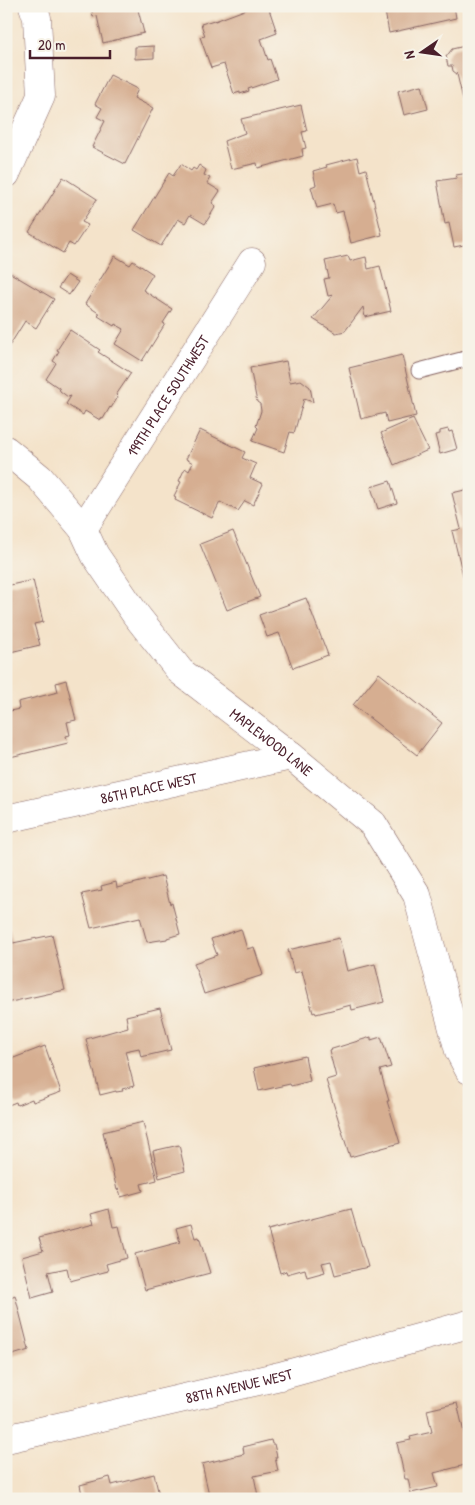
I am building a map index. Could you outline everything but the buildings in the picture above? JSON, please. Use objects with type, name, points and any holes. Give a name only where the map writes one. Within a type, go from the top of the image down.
[{"type":"street","points":[[6,174],[41,96],[37,18],[33,6]]},
{"type":"street","name":"199TH PLACE SOUTHWEST","points":[[83,529],[252,262]]},
{"type":"street","name":"MAPLEWOOD LANE","points":[[6,450],[40,478],[83,529],[95,554],[136,615],[180,670],[291,756],[373,824],[417,894],[459,1051],[469,1070]]},
{"type":"street","name":"86TH PLACE WEST","points":[[6,818],[291,756]]},
{"type":"street","name":"88TH AVENUE WEST","points":[[6,1439],[280,1376],[469,1324]]},
{"type":"lane","points":[[419,371],[469,358]]}]
